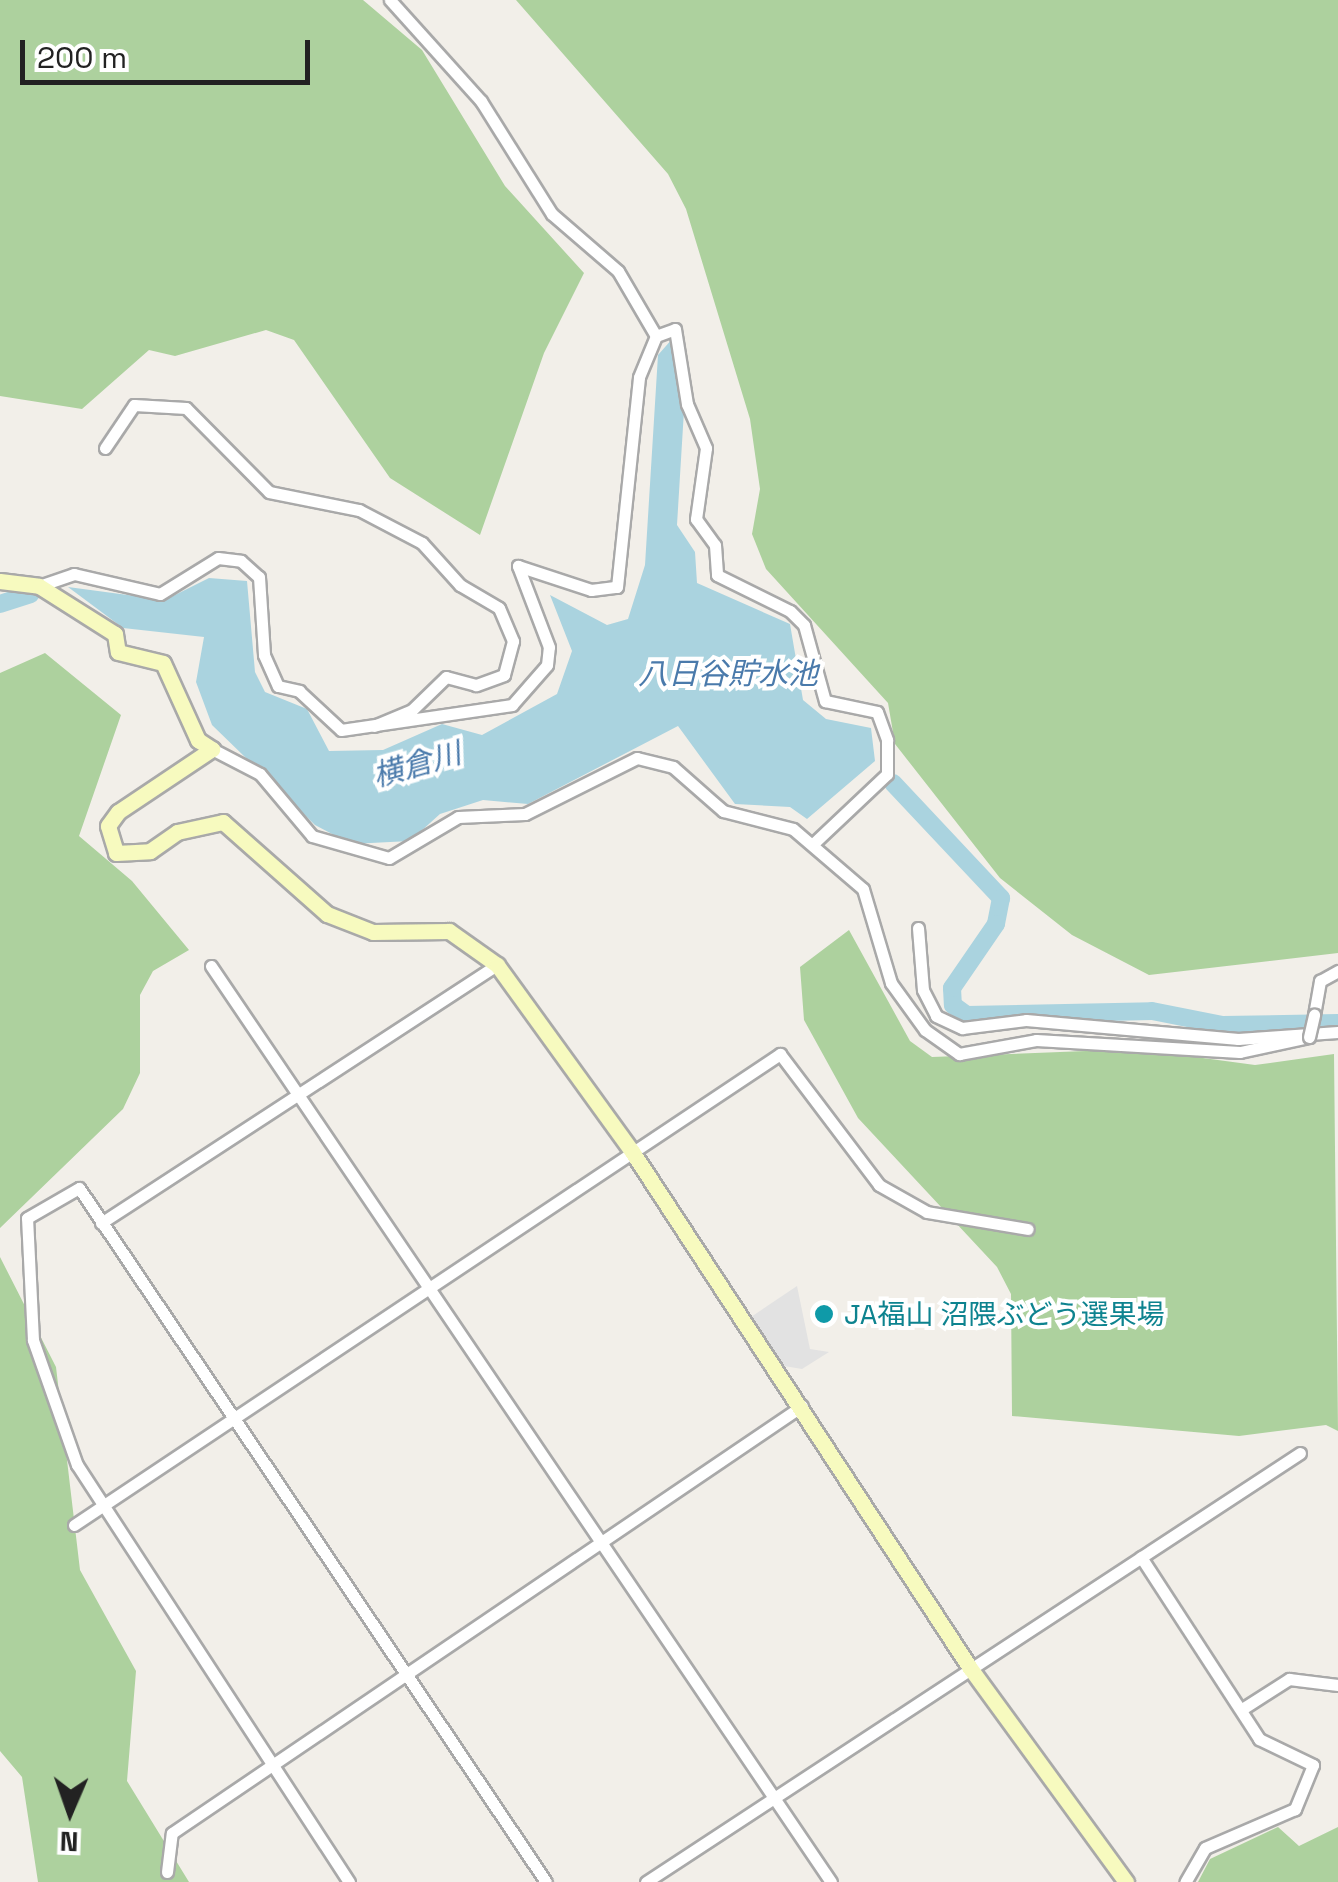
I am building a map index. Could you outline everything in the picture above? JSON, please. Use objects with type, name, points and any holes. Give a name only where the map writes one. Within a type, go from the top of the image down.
[{"type":"street","points":[[390,0],[480,101],[552,214],[618,271],[656,336]]},
{"type":"street","points":[[39,586],[74,574],[160,594],[218,558],[240,561],[259,577],[264,655],[278,686],[299,691],[340,730],[361,732],[488,712],[528,692],[550,647],[518,566],[592,590],[617,586],[632,406],[656,336],[667,328],[682,338],[687,404],[706,448],[696,519],[715,545],[717,576],[790,611],[810,642],[825,701],[876,712],[887,740],[887,774],[812,844]]},
{"type":"street","points":[[105,448],[134,405],[186,408],[269,492],[359,510],[422,543],[460,586],[499,608],[514,641],[504,675],[476,685],[446,677],[412,710],[361,732]]},
{"type":"street","points":[[0,580],[39,586],[115,634],[118,652],[175,673],[198,740],[260,774],[312,836],[354,853],[404,854],[458,817],[525,814],[638,758],[672,766],[723,811],[794,828],[864,888],[891,983],[925,1030],[959,1054],[1036,1040],[1240,1052],[1309,1037],[1320,981],[1338,971]]},
{"type":"street","points":[[212,749],[118,812],[108,826],[116,853],[150,851],[177,832],[223,822],[326,914],[373,932],[449,931],[497,965],[633,1152],[970,1668],[1126,1882]]},
{"type":"street","points":[[918,928],[924,990],[936,1016],[962,1028],[1026,1020],[1238,1039],[1338,1032]]},
{"type":"street","points":[[101,1223],[497,965]]},
{"type":"street","points":[[212,966],[433,1284],[831,1882]]},
{"type":"street","points":[[74,1525],[780,1054],[880,1185],[926,1212],[1028,1229]]},
{"type":"street","points":[[349,1882],[99,1508],[33,1340],[28,1218],[79,1188],[546,1882]]},
{"type":"street","points":[[167,1872],[172,1833],[802,1406]]},
{"type":"street","points":[[646,1882],[1300,1452]]},
{"type":"street","points":[[1140,1557],[1242,1708],[1258,1739],[1313,1765],[1308,1796],[1205,1848],[1185,1882]]},
{"type":"street","points":[[1242,1708],[1290,1679],[1338,1685]]},
{"type":"green space","points":[[0,0],[363,0],[422,50],[505,186],[584,273],[544,353],[480,535],[390,478],[294,340],[266,330],[175,356],[149,350],[82,409],[0,396]]},
{"type":"green space","points":[[516,0],[1338,0],[1338,953],[1149,975],[1072,935],[1000,878],[895,744],[888,703],[766,569],[752,534],[760,489],[750,419],[686,209],[668,174]]},
{"type":"green space","points":[[45,653],[121,715],[79,836],[132,881],[189,950],[153,971],[140,995],[140,1073],[123,1109],[0,1228],[0,673]]},
{"type":"green space","points":[[849,930],[910,1041],[932,1057],[1136,1049],[1255,1065],[1334,1054],[1338,1431],[1326,1425],[1239,1436],[1012,1416],[1011,1294],[997,1267],[858,1118],[804,1020],[800,967]]},
{"type":"green space","points":[[0,1257],[56,1367],[80,1570],[136,1671],[127,1781],[189,1882],[38,1882],[22,1777],[0,1751]]},
{"type":"green space","points":[[1278,1827],[1299,1846],[1338,1827],[1338,1882],[1198,1882],[1210,1859]]},
{"type":"shaded area","points":[[797,1286],[810,1349],[829,1352],[802,1369],[784,1366],[751,1317]]},
{"type":"water","name":"八日谷貯水池","points":[[673,338],[685,394],[677,525],[695,552],[697,583],[790,624],[803,700],[826,719],[871,728],[875,761],[807,819],[790,807],[735,804],[678,726],[528,804],[483,800],[440,814],[410,841],[351,844],[315,825],[212,725],[196,682],[204,637],[123,628],[68,587],[165,600],[209,578],[247,581],[255,672],[265,692],[307,709],[329,751],[383,750],[442,724],[482,735],[557,694],[572,651],[550,595],[607,625],[628,619],[645,565],[658,355]]},
{"type":"waterway","name":"横倉川","points":[[0,604],[30,594]]},
{"type":"waterway","name":"横倉川","points":[[893,783],[1001,898],[996,924],[952,988],[953,1005],[967,1015],[1152,1011],[1223,1025],[1338,1023]]},
{"type":"place","name":"JA福山 沼隈ぶどう選果場","points":[[824,1314]]}]
